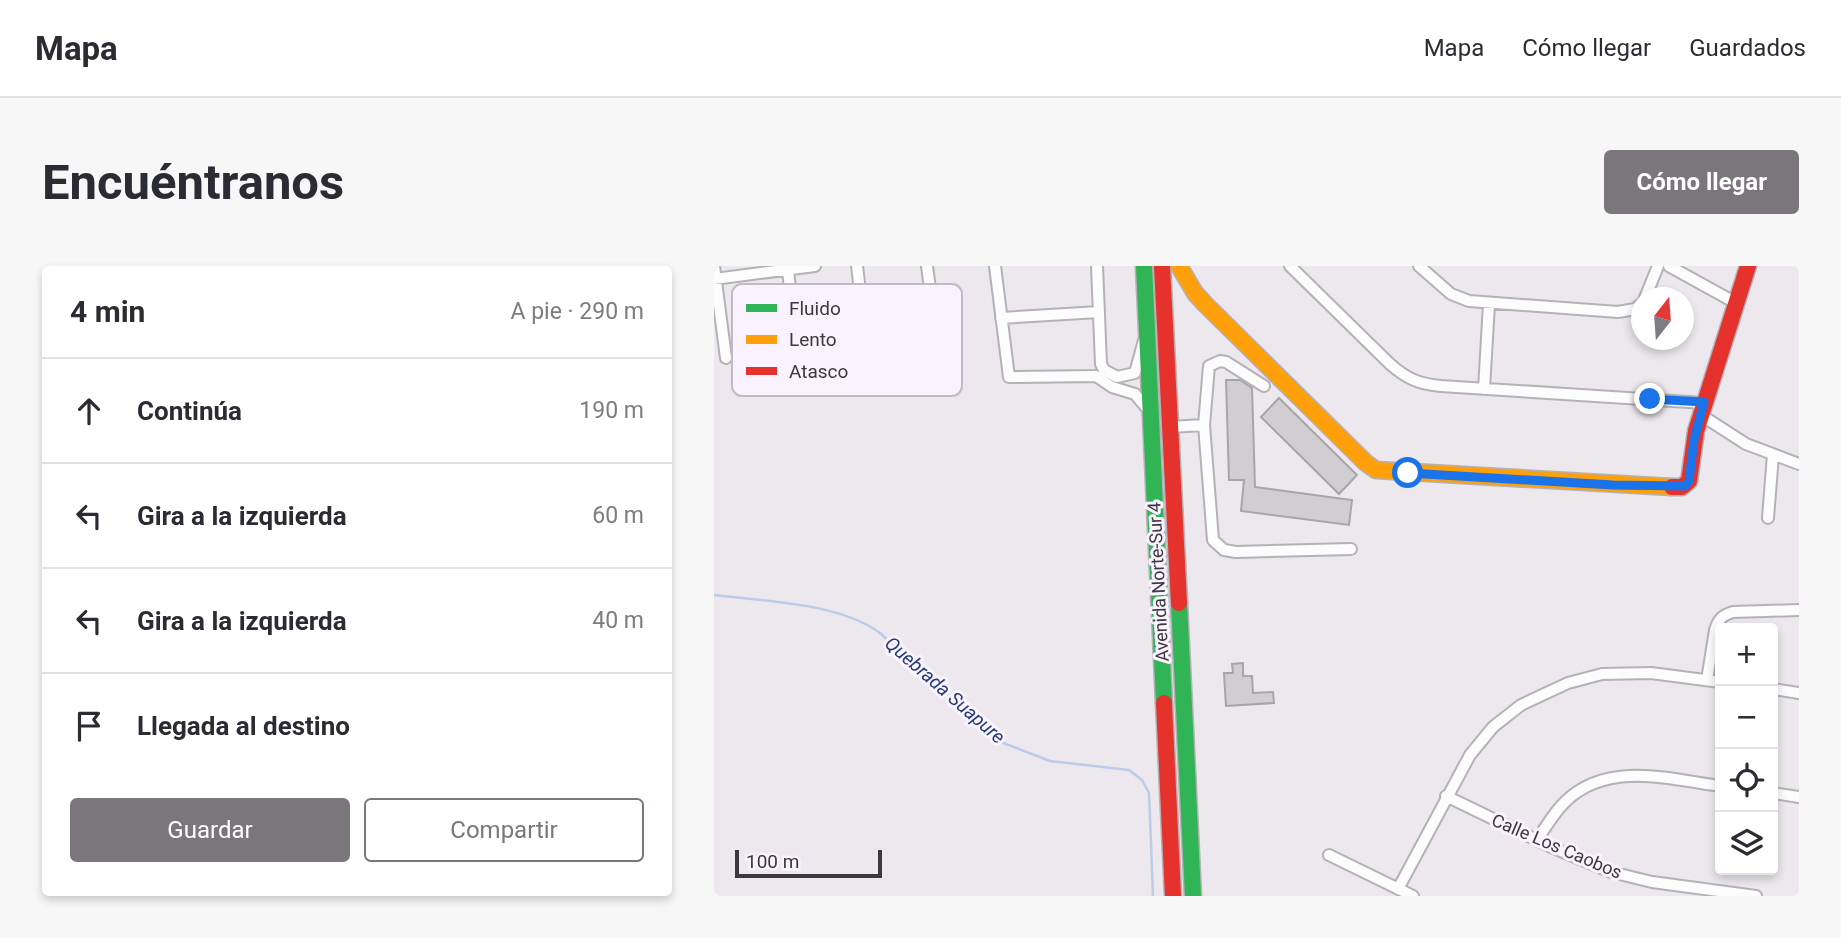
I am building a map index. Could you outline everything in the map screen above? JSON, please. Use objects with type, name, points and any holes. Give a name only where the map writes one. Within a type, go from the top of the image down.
[{"type":"main road","name":"Avenida Norte-Sur 4","points":[[1144,266],[1174,896]]},
{"type":"main road","name":"Avenida Norte-Sur 4","points":[[1162,266],[1193,896]]},
{"type":"main road","points":[[1179,266],[1195,293],[1213,313],[1366,463],[1381,471],[1682,487],[1689,481],[1694,440],[1702,409],[1748,266]]},
{"type":"street","points":[[714,266],[726,358]]},
{"type":"street","points":[[715,279],[815,266]]},
{"type":"street","points":[[857,266],[859,284]]},
{"type":"street","points":[[927,266],[929,284]]},
{"type":"street","points":[[995,266],[1009,377],[1093,375],[1135,394],[1151,414]]},
{"type":"street","points":[[1097,266],[1101,364],[1113,382]]},
{"type":"street","points":[[1290,266],[1390,364],[1410,380],[1423,384],[1702,409],[1734,437],[1773,456],[1799,464]]},
{"type":"street","points":[[1419,266],[1451,294],[1469,301],[1618,312],[1631,310]]},
{"type":"street","points":[[1649,287],[1658,266]]},
{"type":"street","points":[[1669,266],[1736,303]]},
{"type":"street","points":[[788,270],[789,284]]},
{"type":"street","points":[[1484,389],[1489,303]]},
{"type":"street","points":[[1001,318],[1099,312]]},
{"type":"street","points":[[1135,394],[1135,373],[1147,328]]},
{"type":"street","points":[[1264,386],[1226,362],[1220,361],[1209,366],[1204,425],[1213,540],[1220,548],[1236,552],[1351,548]]},
{"type":"street","points":[[1113,382],[1135,373]]},
{"type":"street","points":[[1170,427],[1204,425]]},
{"type":"street","points":[[1768,518],[1773,456]]},
{"type":"street","points":[[1707,680],[1715,630],[1725,614],[1799,610]]},
{"type":"street","points":[[1398,889],[1470,755],[1493,727],[1521,705],[1551,690],[1588,677],[1617,673],[1651,673],[1715,681]]},
{"type":"street","points":[[1778,690],[1799,693]]},
{"type":"street","points":[[1537,840],[1565,802],[1587,786],[1609,778],[1645,776],[1715,785]]},
{"type":"street","points":[[1778,794],[1799,797]]},
{"type":"street","name":"Calle Los Caobos","points":[[1446,796],[1611,872],[1692,892],[1756,896]]},
{"type":"street","points":[[1329,855],[1413,896]]},
{"type":"building","points":[[1226,380],[1240,380],[1252,388],[1255,487],[1352,500],[1349,525],[1241,511],[1244,480],[1229,480]]},
{"type":"building","points":[[1279,398],[1357,475],[1339,494],[1261,417]]},
{"type":"building","points":[[1243,663],[1243,676],[1252,676],[1253,693],[1273,692],[1274,703],[1226,706],[1224,673],[1233,673],[1232,664]]},
{"type":"waterway","name":"Quebrada Suapure","points":[[714,595],[823,609],[863,623],[880,633],[998,741],[1050,761],[1129,770],[1142,780],[1149,793],[1153,896]]},
{"type":"traffic: fast","points":[[1144,266],[1164,703]]},
{"type":"traffic: fast","points":[[1179,603],[1193,896]]},
{"type":"traffic: slow","points":[[1179,266],[1205,304],[1376,470],[1672,487]]},
{"type":"traffic: jam","points":[[1162,266],[1179,603]]},
{"type":"traffic: jam","points":[[1672,487],[1682,487],[1689,481],[1696,431],[1748,266]]},
{"type":"traffic: jam","points":[[1164,703],[1173,896]]},
{"type":"route","points":[[1408,473],[1613,485],[1685,486],[1689,481],[1694,440],[1704,402],[1650,399]]}]
